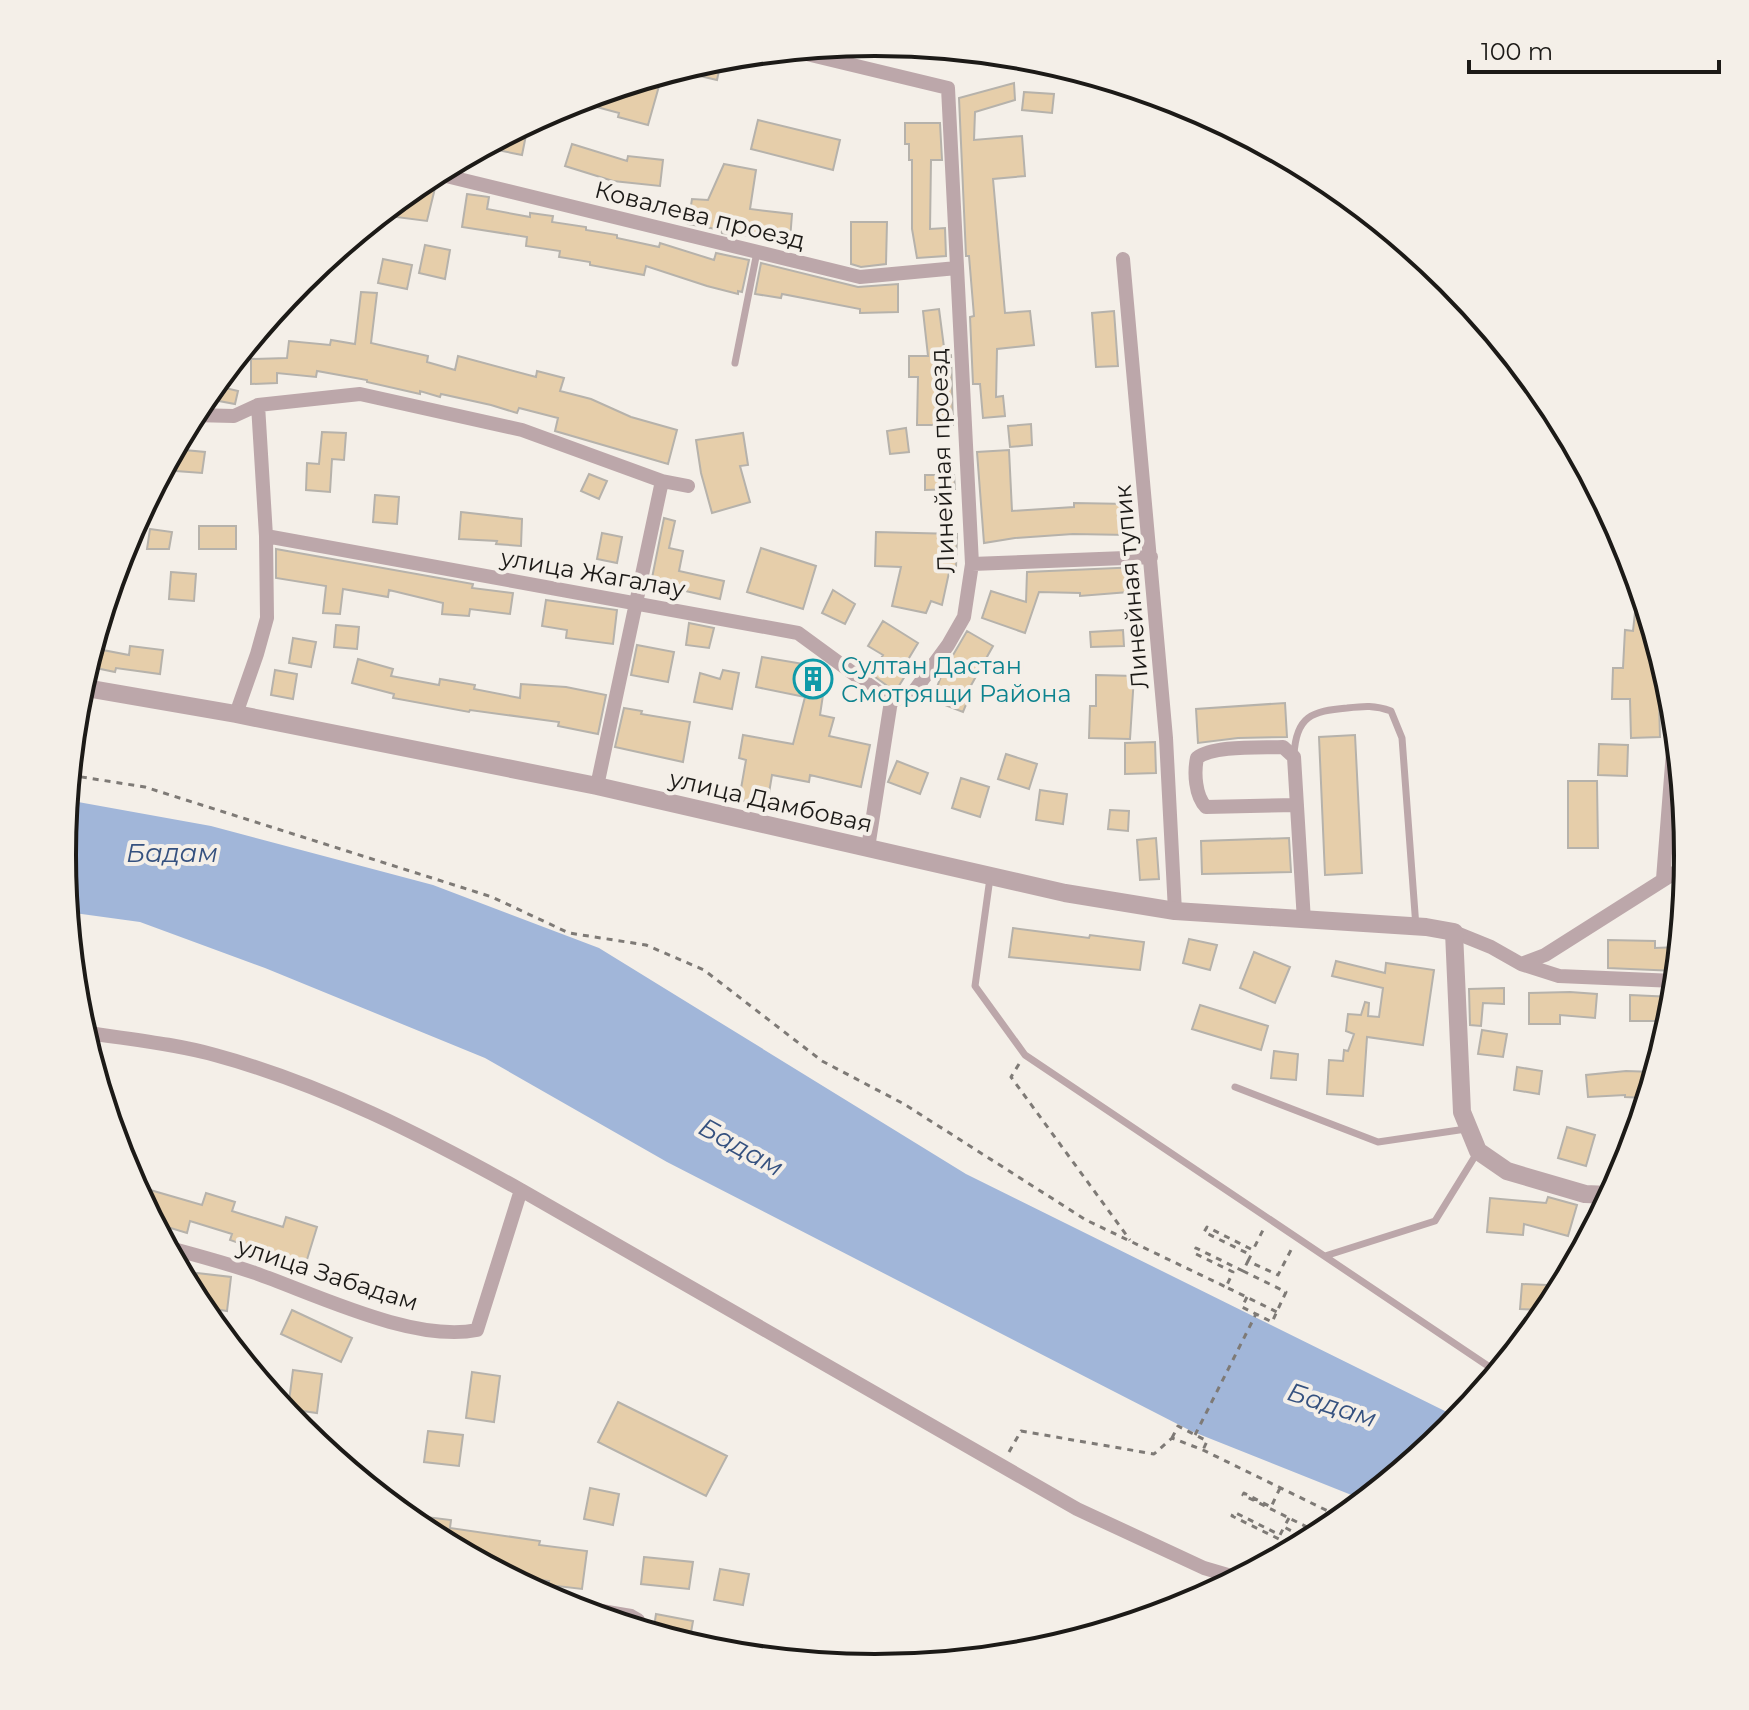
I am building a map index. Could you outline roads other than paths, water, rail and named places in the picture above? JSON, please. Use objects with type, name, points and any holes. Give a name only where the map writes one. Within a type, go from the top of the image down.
[{"type":"street","name":"Линейная проезд","points":[[823,58],[948,88],[972,564],[964,617],[948,645],[912,694],[891,701]]},
{"type":"street","name":"Ковалева проезд","points":[[452,177],[860,277],[957,268]]},
{"type":"street","name":"Линейная тупик","points":[[1123,259],[1166,738],[1175,911]]},
{"type":"street","points":[[207,415],[234,416],[258,405],[360,394],[522,430],[662,481],[688,486]]},
{"type":"street","points":[[236,714],[267,618],[266,536],[258,405]]},
{"type":"street","points":[[597,786],[662,481]]},
{"type":"street","name":"улица Жагалау","points":[[266,536],[798,633],[891,701]]},
{"type":"street","points":[[972,564],[1151,557]]},
{"type":"street","name":"улица Дамбовая","points":[[93,689],[236,714],[597,786],[1065,893],[1175,911],[1454,932]]},
{"type":"street","points":[[868,848],[891,701]]},
{"type":"street","points":[[1297,805],[1206,807],[1201,803],[1196,764],[1201,754],[1283,747],[1294,757],[1297,805],[1304,921]]},
{"type":"street","points":[[1663,879],[1670,786]]},
{"type":"street","points":[[1521,964],[1545,955],[1673,873]]},
{"type":"street","points":[[1597,1194],[1585,1194],[1507,1171],[1478,1151],[1462,1112],[1454,932],[1491,947],[1521,964],[1559,976],[1663,980]]},
{"type":"street","points":[[96,1034],[213,1054],[320,1090],[468,1160],[1077,1509],[1204,1568],[1224,1574]]},
{"type":"street","name":"улица Забадам","points":[[182,1251],[250,1271],[407,1326],[460,1333],[477,1330],[521,1190]]},
{"type":"lane","points":[[735,363],[757,252]]},
{"type":"lane","points":[[1294,757],[1295,734],[1305,720],[1318,710],[1374,705],[1391,711],[1402,738],[1416,927]]},
{"type":"lane","points":[[990,876],[975,986],[1025,1055],[1488,1366]]},
{"type":"lane","points":[[1235,1087],[1378,1142],[1469,1129]]},
{"type":"lane","points":[[1325,1256],[1435,1221],[1478,1151]]},
{"type":"water","name":"Бадам","points":[[77,802],[211,826],[433,885],[599,948],[966,1174],[1447,1412],[1401,1456],[1352,1495],[1191,1431],[667,1162],[485,1058],[265,968],[140,922],[78,913]]},
{"type":"place","name":"Султан Дастан Смотрящи Района","points":[[813,679]]}]
